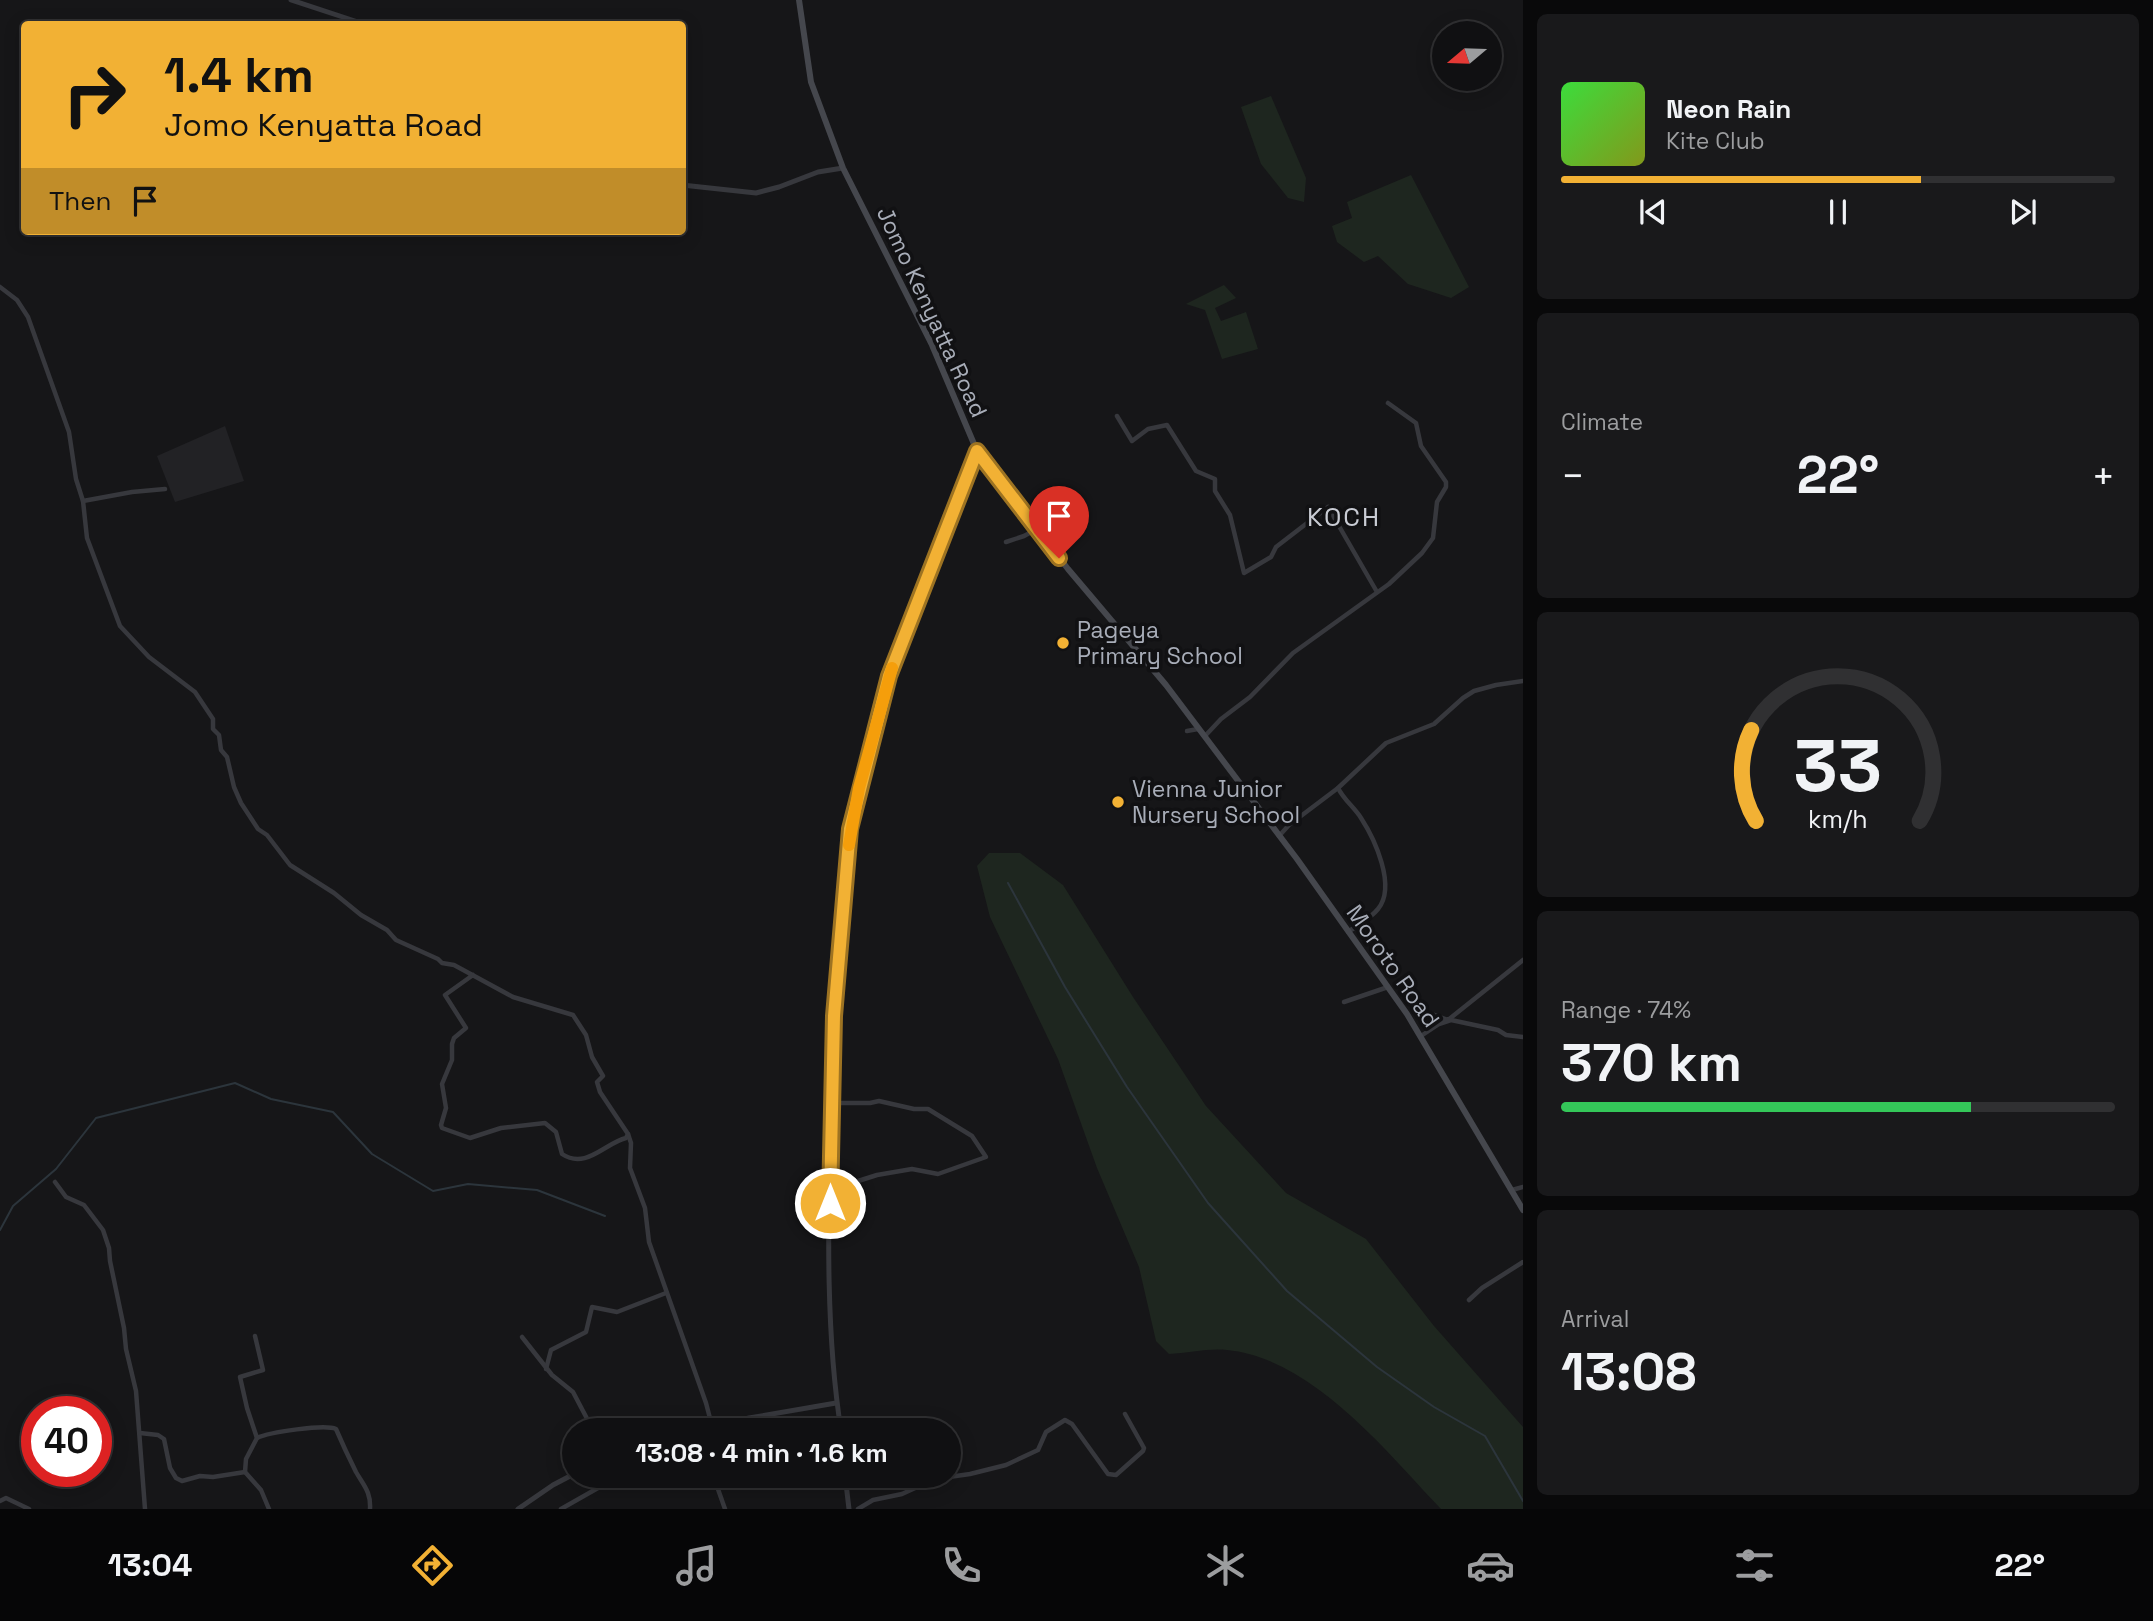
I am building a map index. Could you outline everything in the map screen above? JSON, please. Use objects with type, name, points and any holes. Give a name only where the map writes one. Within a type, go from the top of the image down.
[{"type":"main road","name":"Jomo Kenyatta Road","points":[[799,0],[811,82],[843,168],[932,345],[977,451],[1217,752]]},
{"type":"main road","name":"Moroto Road","points":[[1217,752],[1421,1036],[1523,1210]]},
{"type":"street","points":[[291,0],[354,21]]},
{"type":"street","points":[[686,185],[756,193],[818,172],[843,168]]},
{"type":"street","points":[[0,287],[17,300],[28,317],[69,432],[88,538],[120,625],[149,657],[195,692],[209,712],[213,719],[213,729],[219,735],[221,750],[227,757],[234,787],[258,829],[267,835],[290,865],[387,930],[396,940],[438,959],[442,964],[454,965],[513,997],[573,1015],[586,1035],[592,1057],[604,1076],[597,1082],[600,1092],[628,1134],[631,1143],[630,1168],[645,1208],[649,1242],[710,1418]]},
{"type":"street","points":[[1205,736],[1221,719],[1250,697],[1293,653],[1392,582],[1431,542],[1437,520],[1437,502],[1447,485],[1421,446],[1416,423],[1388,403]]},
{"type":"street","points":[[1117,416],[1132,441],[1148,429],[1167,425],[1196,471],[1215,479],[1215,491],[1230,515],[1244,573],[1271,557],[1276,547],[1328,507],[1377,592]]},
{"type":"street","points":[[839,1418],[831,1298],[829,1182],[834,1016],[850,829],[889,676],[977,451]]},
{"type":"street","points":[[83,501],[165,489]]},
{"type":"street","points":[[1031,522],[1054,511],[1066,511],[1074,517]]},
{"type":"street","points":[[1006,542],[1024,537],[1037,529]]},
{"type":"street","points":[[1279,836],[1289,825],[1338,788],[1386,743],[1434,724],[1474,691],[1523,681]]},
{"type":"street","points":[[1187,731],[1198,729]]},
{"type":"street","points":[[1338,788],[1344,799],[1361,817],[1377,846],[1384,887],[1382,903],[1378,910],[1348,932]]},
{"type":"street","points":[[1421,1036],[1448,1020],[1523,960]]},
{"type":"street","points":[[473,975],[444,995],[466,1028],[454,1038],[452,1060],[442,1084],[446,1108],[442,1128],[470,1138],[501,1128],[545,1123],[556,1132],[562,1154],[570,1158],[595,1156],[617,1140],[626,1138],[628,1134]]},
{"type":"street","points":[[1344,1002],[1388,987]]},
{"type":"street","points":[[1416,1008],[1448,1020],[1494,1028],[1506,1035],[1523,1037]]},
{"type":"street","points":[[829,1182],[855,1182],[912,1169],[938,1174],[986,1157],[972,1136],[928,1109],[914,1109],[879,1101],[831,1103]]},
{"type":"street","points":[[55,1182],[66,1197],[84,1205],[103,1230],[109,1248],[136,1391],[145,1509]]},
{"type":"street","points":[[1511,1190],[1523,1187]]},
{"type":"street","points":[[1469,1300],[1482,1288],[1523,1262]]},
{"type":"street","points":[[546,1369],[551,1350],[586,1332],[592,1307],[617,1312],[666,1293]]},
{"type":"street","points":[[256,1336],[263,1370],[240,1377],[257,1438]]},
{"type":"street","points":[[522,1338],[546,1369],[573,1392],[587,1418]]},
{"type":"street","points":[[755,1418],[836,1403]]},
{"type":"street","points":[[858,1509],[873,1500],[902,1494],[935,1479],[1006,1465],[1038,1450],[1046,1432],[1065,1420],[1072,1424],[1108,1474],[1116,1475],[1144,1448],[1125,1415]]},
{"type":"street","points":[[269,1509],[261,1490],[245,1472],[246,1459],[257,1438],[265,1434],[304,1428],[331,1427],[336,1429],[357,1473],[368,1488],[370,1509]]},
{"type":"street","points":[[140,1433],[158,1435],[163,1439],[170,1468],[176,1478],[182,1481],[200,1476],[213,1477],[245,1472]]},
{"type":"street","points":[[518,1509],[562,1480]]},
{"type":"street","points":[[561,1509],[598,1488]]},
{"type":"street","points":[[718,1488],[725,1509]]},
{"type":"street","points":[[847,1488],[849,1509]]},
{"type":"street","points":[[0,1501],[6,1498],[29,1509]]},
{"type":"shaded area","points":[[1271,96],[1306,178],[1304,202],[1288,198],[1261,164],[1241,107]]},
{"type":"shaded area","points":[[1411,175],[1469,287],[1451,298],[1408,284],[1378,256],[1364,262],[1337,242],[1332,226],[1352,218],[1347,202]]},
{"type":"shaded area","points":[[1224,285],[1236,298],[1215,308],[1221,321],[1246,312],[1258,349],[1222,359],[1205,310],[1186,304]]},
{"type":"shaded area","points":[[225,426],[244,481],[175,502],[157,456]]},
{"type":"shaded area","points":[[989,853],[1020,853],[1063,885],[1206,1106],[1286,1193],[1366,1239],[1434,1326],[1523,1427],[1523,1509],[1441,1509],[1372,1435],[1318,1389],[1289,1370],[1258,1357],[1227,1350],[1169,1354],[1156,1341],[1139,1267],[1097,1168],[1058,1059],[990,917],[977,866]]},
{"type":"waterway","points":[[1008,883],[1065,987],[1127,1087],[1208,1203],[1287,1291],[1377,1367],[1434,1407],[1485,1436],[1523,1501]]},
{"type":"waterway","points":[[0,1230],[13,1206],[56,1169],[96,1118],[235,1083],[271,1099],[333,1112],[372,1154],[433,1191],[468,1184],[537,1190],[605,1216]]},
{"type":"slow traffic","points":[[849,845],[859,788],[892,668]]},
{"type":"place","name":"Pageya Primary School","points":[[1063,643]]},
{"type":"place","name":"Vienna Junior Nursery School","points":[[1118,802]]},
{"type":"district","name":"KOCH","points":[[1344,517]]},
{"type":"route","points":[[830,1203],[834,1016],[850,829],[889,676],[977,451],[1059,558]]}]
